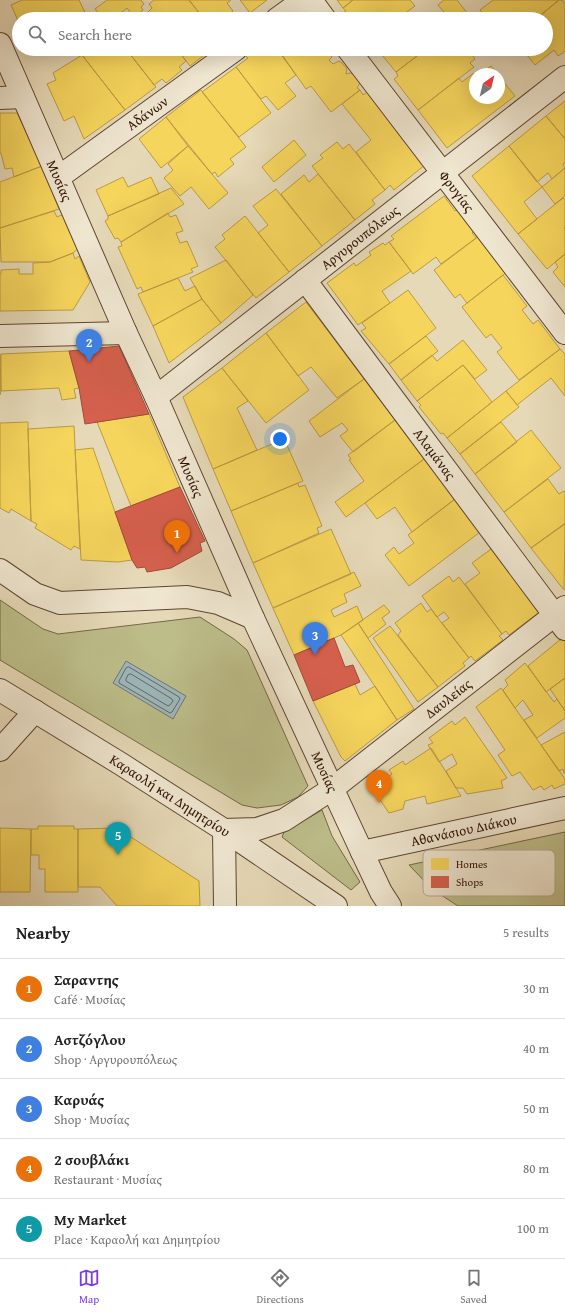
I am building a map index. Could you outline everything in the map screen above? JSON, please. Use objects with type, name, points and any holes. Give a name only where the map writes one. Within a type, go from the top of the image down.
[{"type":"street","points":[[287,12],[304,0]]},
{"type":"street","points":[[310,0],[319,12]]},
{"type":"street","name":"Μυσίας","points":[[0,44],[126,333],[156,397],[253,618],[332,789],[385,899]]},
{"type":"street","name":"Αδάνων","points":[[59,177],[226,56]]},
{"type":"street","name":"Φρυγίας","points":[[353,56],[565,333]]},
{"type":"street","name":"Αργυρουπόλεως","points":[[156,397],[565,77]]},
{"type":"street","points":[[0,98],[23,97]]},
{"type":"street","name":"Αλαμάνας","points":[[305,280],[562,617]]},
{"type":"street","points":[[0,336],[126,333]]},
{"type":"street","points":[[0,570],[35,594],[60,603],[187,597],[218,603],[253,618]]},
{"type":"street","name":"Δαυλείας","points":[[224,830],[257,829],[284,820],[332,789],[562,617]]},
{"type":"street","name":"Καραολή και Δημητρίου","points":[[0,690],[121,764],[224,830],[336,906]]},
{"type":"street","points":[[0,750],[35,711]]},
{"type":"street","name":"Αθανάσιου Διάκου","points":[[362,852],[565,808]]},
{"type":"street","points":[[224,830],[226,906]]},
{"type":"street","points":[[385,899],[398,906]]},
{"type":"green space","points":[[0,600],[43,629],[58,634],[200,617],[234,639],[247,650],[308,786],[298,797],[281,805],[257,808],[242,805],[0,660]]},
{"type":"green space","points":[[322,810],[332,836],[360,882],[351,890],[282,837],[284,832]]},
{"type":"green space","points":[[565,832],[565,906],[458,906],[443,896],[555,896],[555,850],[480,850]]},
{"type":"green space","points":[[423,862],[423,880],[409,865]]},
{"type":"water","points":[[126,661],[186,696],[173,719],[113,683]]},
{"type":"building: Homes","points":[[22,0],[79,0],[85,12],[14,12],[11,5]]},
{"type":"building: Homes","points":[[107,0],[141,0],[144,4],[141,7],[143,10],[141,12],[130,12],[127,8],[122,12],[97,12],[95,9]]},
{"type":"building: Homes","points":[[154,0],[189,0],[198,12],[148,12],[152,8],[149,4]]},
{"type":"building: Homes","points":[[189,0],[231,0],[227,3],[233,11],[232,12],[198,12]]},
{"type":"building: Homes","points":[[240,0],[267,0],[251,12],[249,12]]},
{"type":"building: Homes","points":[[337,0],[353,0],[343,8]]},
{"type":"building: Homes","points":[[353,0],[410,0],[415,6],[407,12],[344,12],[346,11],[343,8]]},
{"type":"building: Homes","points":[[444,0],[457,0],[466,12],[444,12],[438,5]]},
{"type":"building: Homes","points":[[493,0],[559,0],[544,12],[482,12],[480,10]]},
{"type":"building: Homes","points":[[559,0],[562,0],[565,4],[565,51],[558,56],[554,50],[553,51],[553,12],[544,12]]},
{"type":"building: Homes","points":[[83,56],[132,56],[156,87],[125,110]]},
{"type":"building: Homes","points":[[83,56],[125,110],[84,139],[74,116],[64,121],[47,84],[56,80],[53,73]]},
{"type":"building: Homes","points":[[131,56],[182,56],[186,61],[179,67],[182,70],[166,83],[162,79],[154,85]]},
{"type":"building: Homes","points":[[182,56],[203,56],[190,66]]},
{"type":"building: Homes","points":[[246,56],[282,56],[296,75],[285,83],[296,96],[278,110],[266,96],[261,99],[236,67],[248,58]]},
{"type":"building: Homes","points":[[283,56],[331,56],[329,60],[333,64],[339,61],[342,63],[347,69],[346,74],[353,74],[360,83],[357,88],[360,90],[331,112],[311,86],[306,89]]},
{"type":"building: Homes","points":[[383,56],[417,56],[396,72]]},
{"type":"building: Homes","points":[[417,56],[473,56],[475,59],[470,63],[474,67],[469,68],[469,71],[418,110],[394,79],[398,76],[396,72]]},
{"type":"building: Homes","points":[[528,56],[546,56],[535,65]]},
{"type":"building: Homes","points":[[236,67],[271,113],[239,137],[202,92]]},
{"type":"building: Homes","points":[[469,77],[469,104],[505,104],[447,148],[418,110],[459,78],[462,82]]},
{"type":"building: Homes","points":[[505,84],[515,96],[505,104]]},
{"type":"building: Homes","points":[[201,90],[246,147],[230,159],[234,164],[218,177],[215,172],[212,174],[166,117]]},
{"type":"building: Homes","points":[[360,90],[363,95],[367,92],[426,164],[394,190],[390,185],[385,190],[356,152],[371,140],[342,104]]},
{"type":"building: Homes","points":[[565,101],[565,139],[546,116]]},
{"type":"building: Homes","points":[[0,113],[17,113],[42,166],[14,177],[12,168],[5,169],[0,153]]},
{"type":"building: Homes","points":[[546,116],[565,139],[565,163],[563,164],[565,168],[552,179],[548,173],[537,182],[509,146]]},
{"type":"building: Homes","points":[[166,117],[188,146],[161,168],[139,139]]},
{"type":"building: Homes","points":[[294,140],[306,155],[274,182],[262,167]]},
{"type":"building: Homes","points":[[337,142],[343,149],[349,144],[385,190],[372,200],[375,204],[355,220],[312,166],[323,158],[320,155]]},
{"type":"building: Homes","points":[[188,146],[228,193],[209,209],[191,187],[180,196],[164,178],[173,170],[168,164]]},
{"type":"building: Homes","points":[[509,146],[542,187],[524,202],[537,219],[518,234],[472,176]]},
{"type":"building: Homes","points":[[42,166],[59,209],[0,228],[0,182]]},
{"type":"building: Homes","points":[[565,168],[565,196],[555,204],[542,187]]},
{"type":"building: Homes","points":[[318,174],[355,220],[322,246],[281,194],[304,175],[309,182]]},
{"type":"building: Homes","points":[[123,177],[128,187],[151,177],[159,194],[108,216],[96,190]]},
{"type":"building: Homes","points":[[171,188],[184,204],[121,242],[118,238],[115,239],[105,221],[108,219],[108,216]]},
{"type":"building: Homes","points":[[276,189],[322,246],[289,272],[258,233],[268,225],[253,206]]},
{"type":"building: Homes","points":[[444,196],[455,211],[458,209],[474,231],[472,233],[476,238],[441,264],[436,257],[413,274],[389,242],[394,239],[391,236]]},
{"type":"building: Homes","points":[[563,198],[565,200],[565,254],[547,269],[518,234]]},
{"type":"building: Homes","points":[[54,211],[57,217],[64,214],[80,247],[73,253],[50,262],[1,262],[0,228]]},
{"type":"building: Homes","points":[[168,213],[170,217],[176,215],[183,231],[176,233],[180,243],[187,241],[198,266],[191,269],[193,272],[143,292],[141,287],[137,289],[118,247],[122,246],[121,242]]},
{"type":"building: Homes","points":[[245,216],[289,272],[256,298],[215,247],[225,239],[222,235]]},
{"type":"building: Homes","points":[[479,236],[507,272],[467,303],[460,294],[455,298],[434,270]]},
{"type":"building: Homes","points":[[389,242],[411,271],[382,291],[390,303],[358,325],[327,283],[354,263],[356,266],[371,255],[369,252],[383,243],[385,245]]},
{"type":"building: Homes","points":[[73,253],[75,259],[79,256],[90,282],[73,310],[0,311],[1,270],[19,269],[19,274],[33,274],[33,263],[50,262]]},
{"type":"building: Homes","points":[[565,254],[565,287],[553,272],[558,267],[555,262]]},
{"type":"building: Homes","points":[[226,260],[253,295],[221,323],[202,299],[190,278]]},
{"type":"building: Homes","points":[[503,275],[527,306],[522,310],[533,324],[538,320],[560,349],[519,380],[497,352],[502,348],[491,334],[486,338],[462,307]]},
{"type":"building: Homes","points":[[178,278],[185,291],[195,286],[202,299],[153,326],[138,294]]},
{"type":"building: Homes","points":[[408,290],[436,328],[389,364],[361,331],[366,328],[362,323]]},
{"type":"building: Homes","points":[[202,299],[221,323],[169,363],[153,326]]},
{"type":"building: Homes","points":[[306,302],[364,379],[337,398],[311,367],[298,376],[266,333]]},
{"type":"building: Homes","points":[[266,333],[309,390],[266,423],[222,368]]},
{"type":"building: Homes","points":[[426,336],[438,351],[401,380],[389,364]]},
{"type":"building: Homes","points":[[463,340],[487,370],[475,379],[463,365],[417,401],[401,380],[432,355],[437,361]]},
{"type":"building: Homes","points":[[560,349],[565,354],[565,396],[551,378],[517,405],[506,391]]},
{"type":"building: Homes","points":[[69,351],[79,388],[74,389],[76,398],[62,400],[59,388],[1,391],[1,354]]},
{"type":"building: Homes","points":[[0,354],[1,391],[0,395]]},
{"type":"building: Homes","points":[[463,365],[492,402],[447,438],[443,433],[441,434],[419,407],[421,405],[417,401]]},
{"type":"building: Homes","points":[[222,368],[248,401],[237,408],[257,450],[213,469],[183,397]]},
{"type":"building: Homes","points":[[364,379],[395,420],[353,452],[340,436],[348,430],[342,423],[320,437],[309,421]]},
{"type":"building: Homes","points":[[506,391],[519,407],[460,454],[447,438]]},
{"type":"building: Homes","points":[[149,414],[180,487],[131,506],[97,422]]},
{"type":"building: Homes","points":[[395,420],[424,459],[346,517],[335,502],[364,481],[349,460],[351,459],[348,455]]},
{"type":"building: Homes","points":[[28,422],[31,521],[11,509],[9,513],[0,508],[0,423]]},
{"type":"building: Homes","points":[[501,422],[517,442],[475,474],[460,454]]},
{"type":"building: Homes","points":[[74,426],[80,549],[74,546],[71,550],[35,528],[37,524],[31,521],[28,429]]},
{"type":"building: Homes","points":[[531,430],[561,468],[504,512],[475,474]]},
{"type":"building: Homes","points":[[279,441],[282,447],[287,445],[303,481],[231,511],[213,469]]},
{"type":"building: Homes","points":[[93,448],[132,560],[118,562],[81,560],[75,450]]},
{"type":"building: Homes","points":[[424,459],[455,499],[412,532],[395,507],[377,519],[365,503]]},
{"type":"building: Homes","points":[[548,479],[559,494],[564,491],[565,492],[565,524],[531,548],[504,512]]},
{"type":"building: Homes","points":[[298,483],[299,487],[305,485],[322,526],[317,528],[319,533],[253,563],[231,511]]},
{"type":"building: Homes","points":[[455,499],[480,532],[409,586],[385,555],[394,547],[399,554],[414,543],[408,535]]},
{"type":"building: Homes","points":[[564,524],[565,526],[564,590],[531,548]]},
{"type":"building: Homes","points":[[331,529],[351,574],[273,608],[253,563]]},
{"type":"building: Homes","points":[[494,547],[542,610],[509,635],[506,631],[502,634],[465,584],[480,573],[472,563]]},
{"type":"building: Homes","points":[[354,572],[361,586],[344,594],[347,602],[331,610],[334,617],[357,606],[363,620],[341,635],[294,655],[273,608]]},
{"type":"building: Homes","points":[[449,576],[453,582],[459,577],[502,634],[499,636],[503,640],[475,661],[471,656],[469,658],[442,623],[449,618],[444,612],[437,617],[422,596]]},
{"type":"building: Homes","points":[[421,603],[427,612],[431,609],[469,658],[463,663],[465,666],[438,687],[398,635],[401,631],[395,623]]},
{"type":"building: Homes","points":[[384,605],[390,612],[382,618],[386,624],[368,638],[358,623]]},
{"type":"building: Homes","points":[[358,623],[414,709],[397,720],[341,635]]},
{"type":"building: Homes","points":[[390,626],[438,687],[418,702],[373,638]]},
{"type":"building: Homes","points":[[561,639],[563,641],[565,640],[565,678],[546,692],[528,666]]},
{"type":"building: Homes","points":[[525,663],[554,702],[557,699],[565,711],[565,718],[537,738],[524,720],[533,715],[523,700],[515,708],[503,690],[508,685],[505,680]]},
{"type":"building: Homes","points":[[565,678],[565,711],[550,689]]},
{"type":"building: Homes","points":[[355,684],[360,695],[375,686],[397,720],[345,761],[341,757],[313,701]]},
{"type":"building: Homes","points":[[501,688],[565,779],[565,784],[554,789],[552,785],[544,790],[541,786],[533,790],[520,772],[512,776],[498,755],[505,750],[476,707]]},
{"type":"building: Homes","points":[[465,717],[507,778],[501,781],[503,788],[467,794],[463,788],[456,788],[446,771],[457,764],[452,754],[439,762],[428,745],[433,743],[429,738],[452,721],[455,725]]},
{"type":"building: Homes","points":[[565,732],[564,773],[563,769],[559,771],[541,745]]},
{"type":"building: Homes","points":[[431,748],[461,796],[427,804],[425,796],[405,801],[403,809],[389,813],[372,788],[392,774],[389,770],[403,761],[405,765]]},
{"type":"building: Homes","points":[[38,826],[74,826],[74,829],[78,829],[78,892],[45,892],[45,869],[39,869],[39,855],[31,855],[31,829],[38,829]]},
{"type":"building: Homes","points":[[0,828],[31,829],[30,892],[0,892]]},
{"type":"building: Homes","points":[[117,828],[199,881],[200,906],[117,906],[100,887],[78,887],[78,829]]},
{"type":"building: Shops","points":[[119,346],[149,414],[85,424],[79,388],[69,351]]},
{"type":"building: Shops","points":[[180,487],[205,541],[200,543],[202,551],[171,568],[147,572],[145,567],[137,568],[132,560],[115,512]]},
{"type":"building: Shops","points":[[334,638],[345,667],[353,665],[360,682],[313,701],[294,655]]},
{"type":"place","name":"Αστζόγλου","points":[[89,362]]},
{"type":"place","name":"Σαραντης","points":[[177,553]]},
{"type":"place","name":"Καρυάς","points":[[315,655]]},
{"type":"place","name":"2 σουβλάκι","points":[[379,803]]},
{"type":"place","name":"My Market","points":[[118,855]]}]
